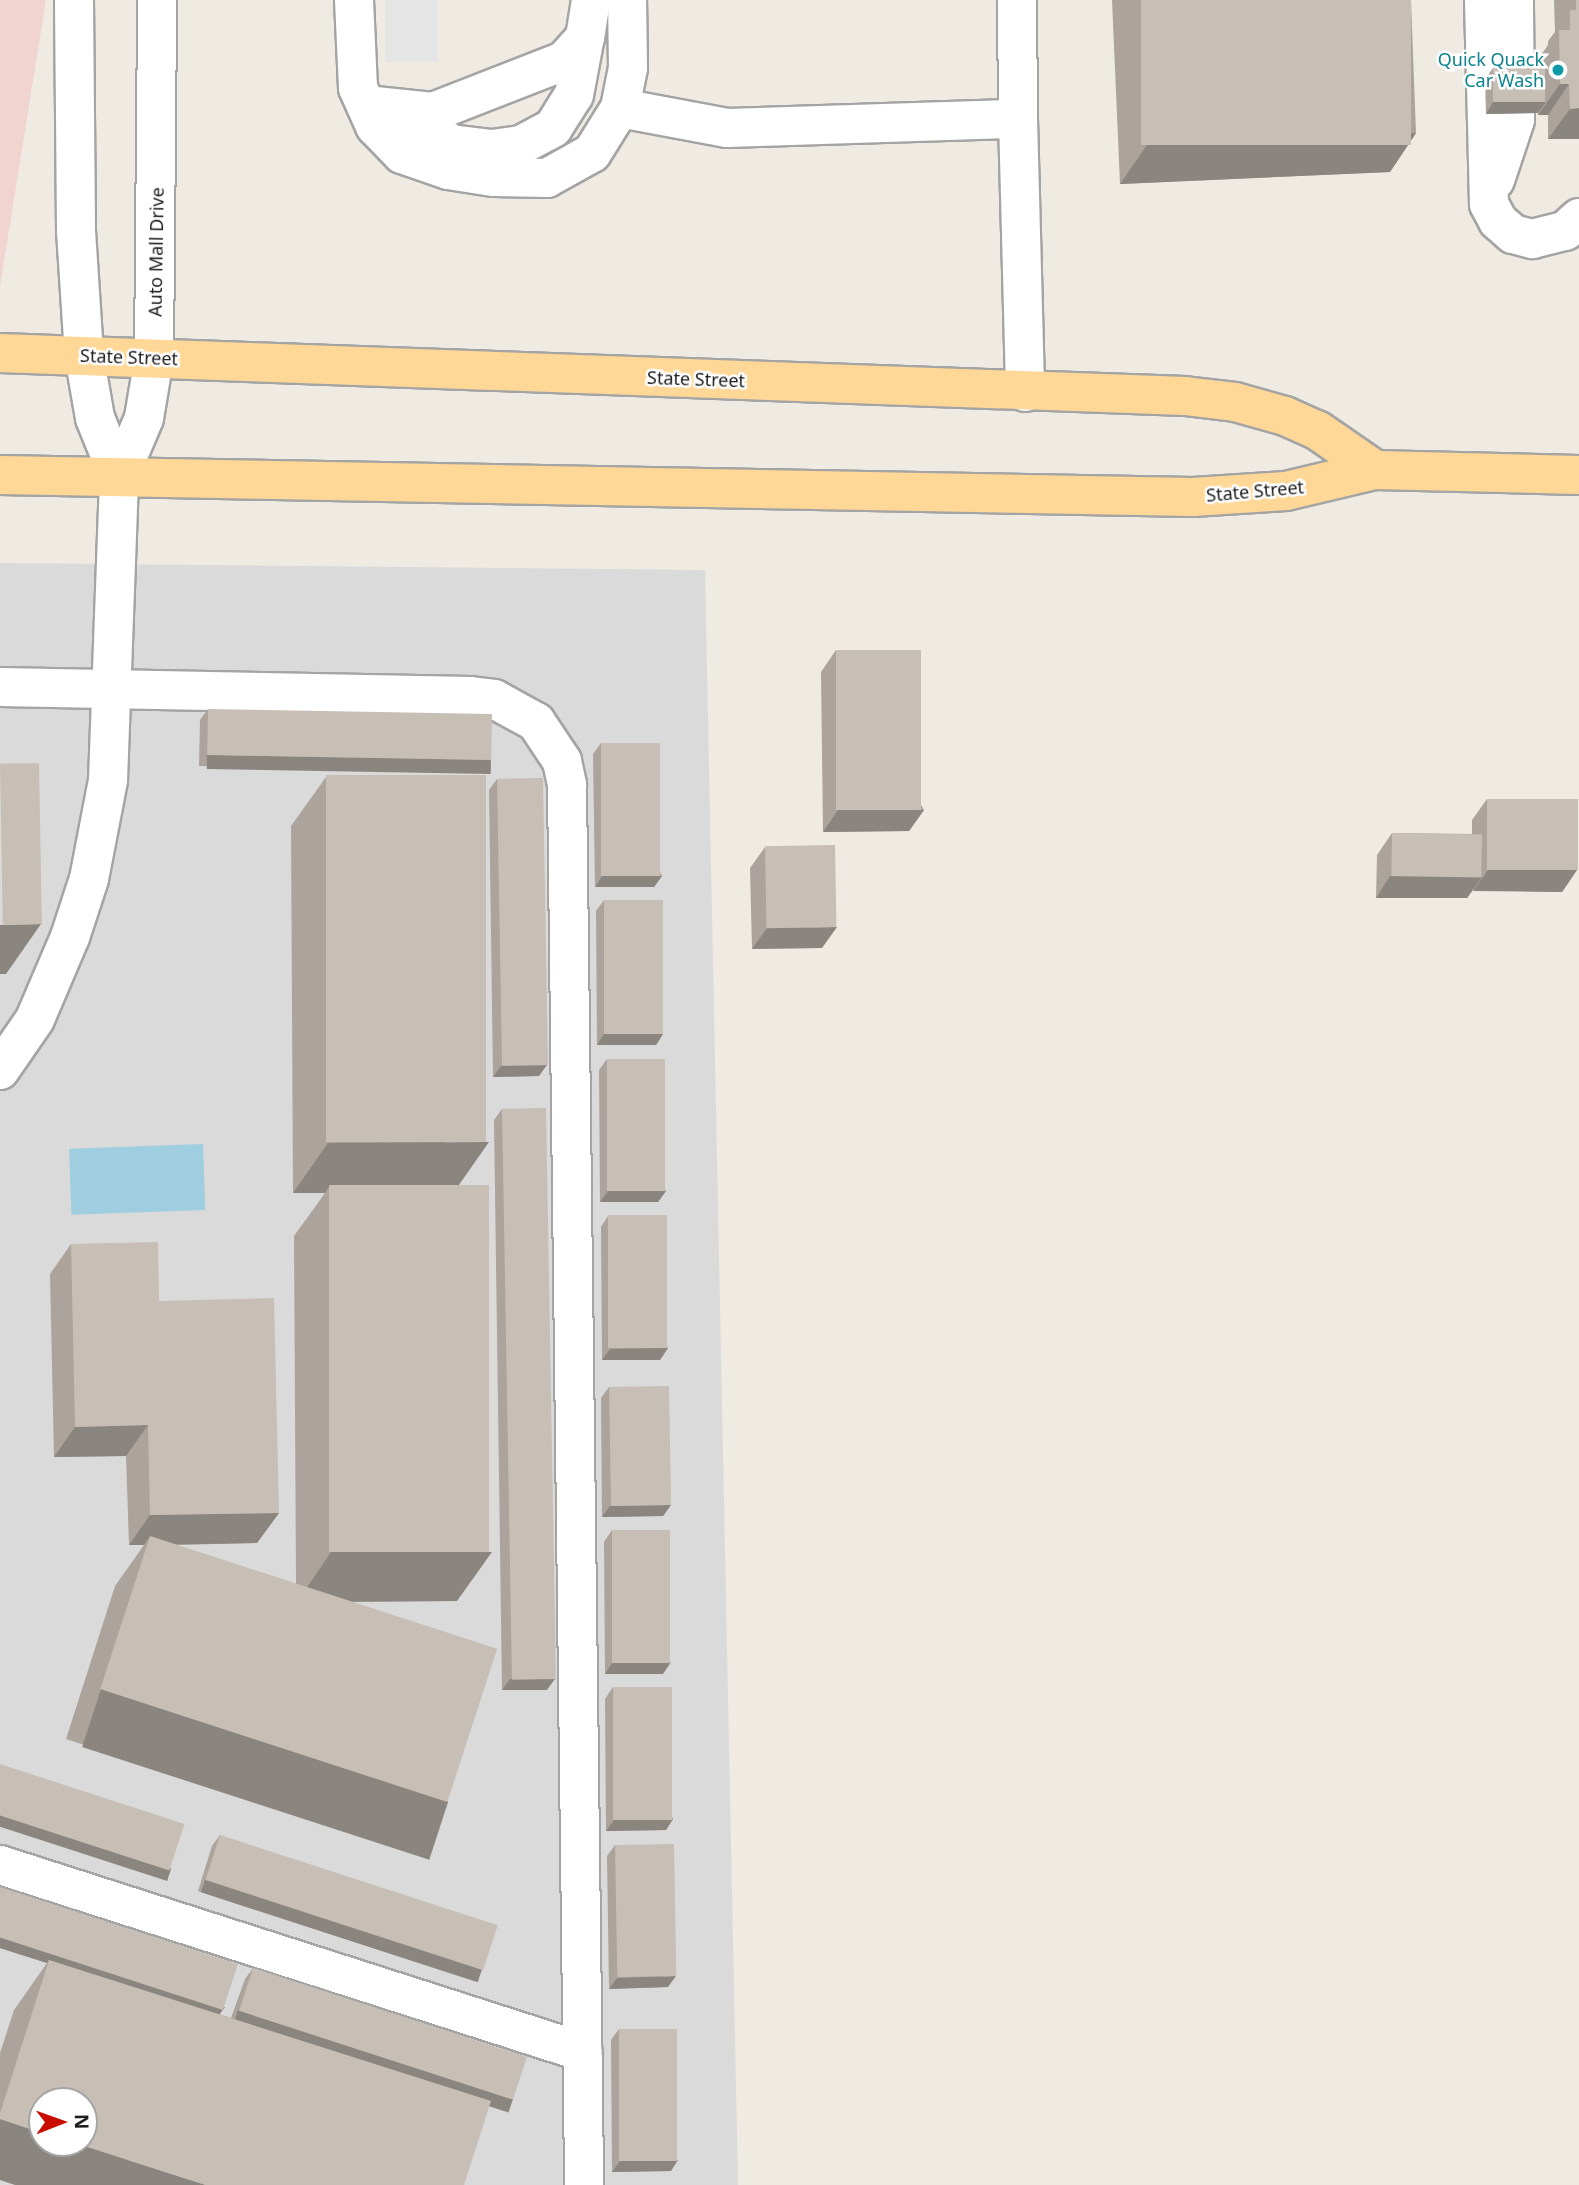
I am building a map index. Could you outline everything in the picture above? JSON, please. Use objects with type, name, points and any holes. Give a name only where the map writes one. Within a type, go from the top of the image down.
[{"type":"main road","name":"State Street","points":[[0,353],[1235,402],[1317,430],[1375,470]]},
{"type":"main road","name":"State Street","points":[[0,475],[1193,497],[1286,491],[1375,470],[1579,475]]},
{"type":"street","points":[[0,1070],[35,1018],[54,978],[89,879],[108,780],[119,477],[95,418],[84,355],[76,231],[74,0]]},
{"type":"street","name":"Auto Mall Drive","points":[[119,477],[144,418],[154,358],[157,0]]},
{"type":"street","points":[[354,0],[358,88],[375,126],[402,154],[448,170],[534,178],[547,178],[592,153],[620,107],[628,68],[627,0]]},
{"type":"street","points":[[1017,0],[1024,392]]},
{"type":"street","points":[[1484,0],[1489,204],[1498,221],[1513,234],[1579,250]]},
{"type":"street","points":[[1489,204],[1515,120],[1514,0]]},
{"type":"street","points":[[366,105],[433,111],[475,99],[564,61],[588,18]]},
{"type":"street","points":[[403,109],[451,144],[492,149],[521,145],[553,128],[574,94],[588,18]]},
{"type":"street","points":[[620,107],[727,128],[1018,119]]},
{"type":"street","points":[[1532,239],[1565,231],[1579,218]]},
{"type":"street","points":[[0,687],[494,699],[536,722],[562,761],[567,785],[584,2185]]},
{"type":"street","points":[[0,1865],[583,2052]]},
{"type":"shaded area","points":[[0,0],[46,0],[0,286]]},
{"type":"shaded area","points":[[385,0],[438,0],[438,62],[385,62]]},
{"type":"shaded area","points":[[0,563],[705,570],[738,2185],[0,2185]]},
{"type":"water","points":[[203,1144],[205,1210],[71,1215],[69,1149]]},
{"type":"building","points":[[1141,0],[1411,0],[1411,145],[1141,145]]},
{"type":"building","points":[[1576,0],[1579,0],[1579,108],[1570,109],[1569,84],[1560,84],[1559,30],[1570,30],[1570,10],[1576,10]]},
{"type":"building","points":[[1493,68],[1545,68],[1545,102],[1493,102]]},
{"type":"building","points":[[836,650],[921,650],[921,810],[836,810]]},
{"type":"building","points":[[208,709],[492,714],[491,760],[207,755]]},
{"type":"building","points":[[601,743],[660,743],[660,876],[601,876]]},
{"type":"building","points":[[39,763],[42,924],[3,925],[0,764]]},
{"type":"building","points":[[326,775],[486,775],[486,1142],[326,1142]]},
{"type":"building","points":[[543,778],[548,1065],[502,1066],[497,779]]},
{"type":"building","points":[[1487,799],[1578,799],[1578,870],[1487,870]]},
{"type":"building","points":[[1392,833],[1482,835],[1481,878],[1391,876]]},
{"type":"building","points":[[835,845],[836,927],[766,928],[765,846]]},
{"type":"building","points":[[604,900],[663,900],[663,1034],[604,1034]]},
{"type":"building","points":[[607,1059],[665,1059],[665,1191],[607,1191]]},
{"type":"building","points":[[546,1108],[556,1679],[512,1680],[502,1109]]},
{"type":"building","points":[[329,1185],[489,1185],[489,1552],[329,1552]]},
{"type":"building","points":[[608,1215],[667,1215],[667,1348],[608,1348]]},
{"type":"building","points":[[158,1242],[159,1301],[274,1298],[279,1513],[150,1515],[148,1425],[75,1427],[71,1244]]},
{"type":"building","points":[[669,1386],[671,1505],[611,1506],[609,1387]]},
{"type":"building","points":[[612,1530],[670,1530],[670,1663],[612,1663]]},
{"type":"building","points":[[150,1536],[497,1649],[447,1802],[100,1689]]},
{"type":"building","points":[[613,1687],[672,1687],[672,1820],[613,1820]]},
{"type":"building","points":[[0,1764],[185,1824],[169,1871],[0,1816]]},
{"type":"building","points":[[220,1835],[498,1925],[483,1970],[205,1880]]},
{"type":"building","points":[[674,1844],[676,1976],[617,1977],[615,1845]]},
{"type":"building","points":[[0,1887],[238,1964],[223,2010],[0,1937]]},
{"type":"building","points":[[49,1960],[491,2101],[464,2185],[206,2185],[98,2150],[98,2087],[28,2087],[28,2128],[0,2119]]},
{"type":"building","points":[[253,1968],[527,2057],[513,2100],[239,2011]]},
{"type":"building","points":[[619,2029],[677,2029],[677,2161],[619,2161]]},
{"type":"place","name":"Quick Quack Car Wash","points":[[1558,70]]}]
